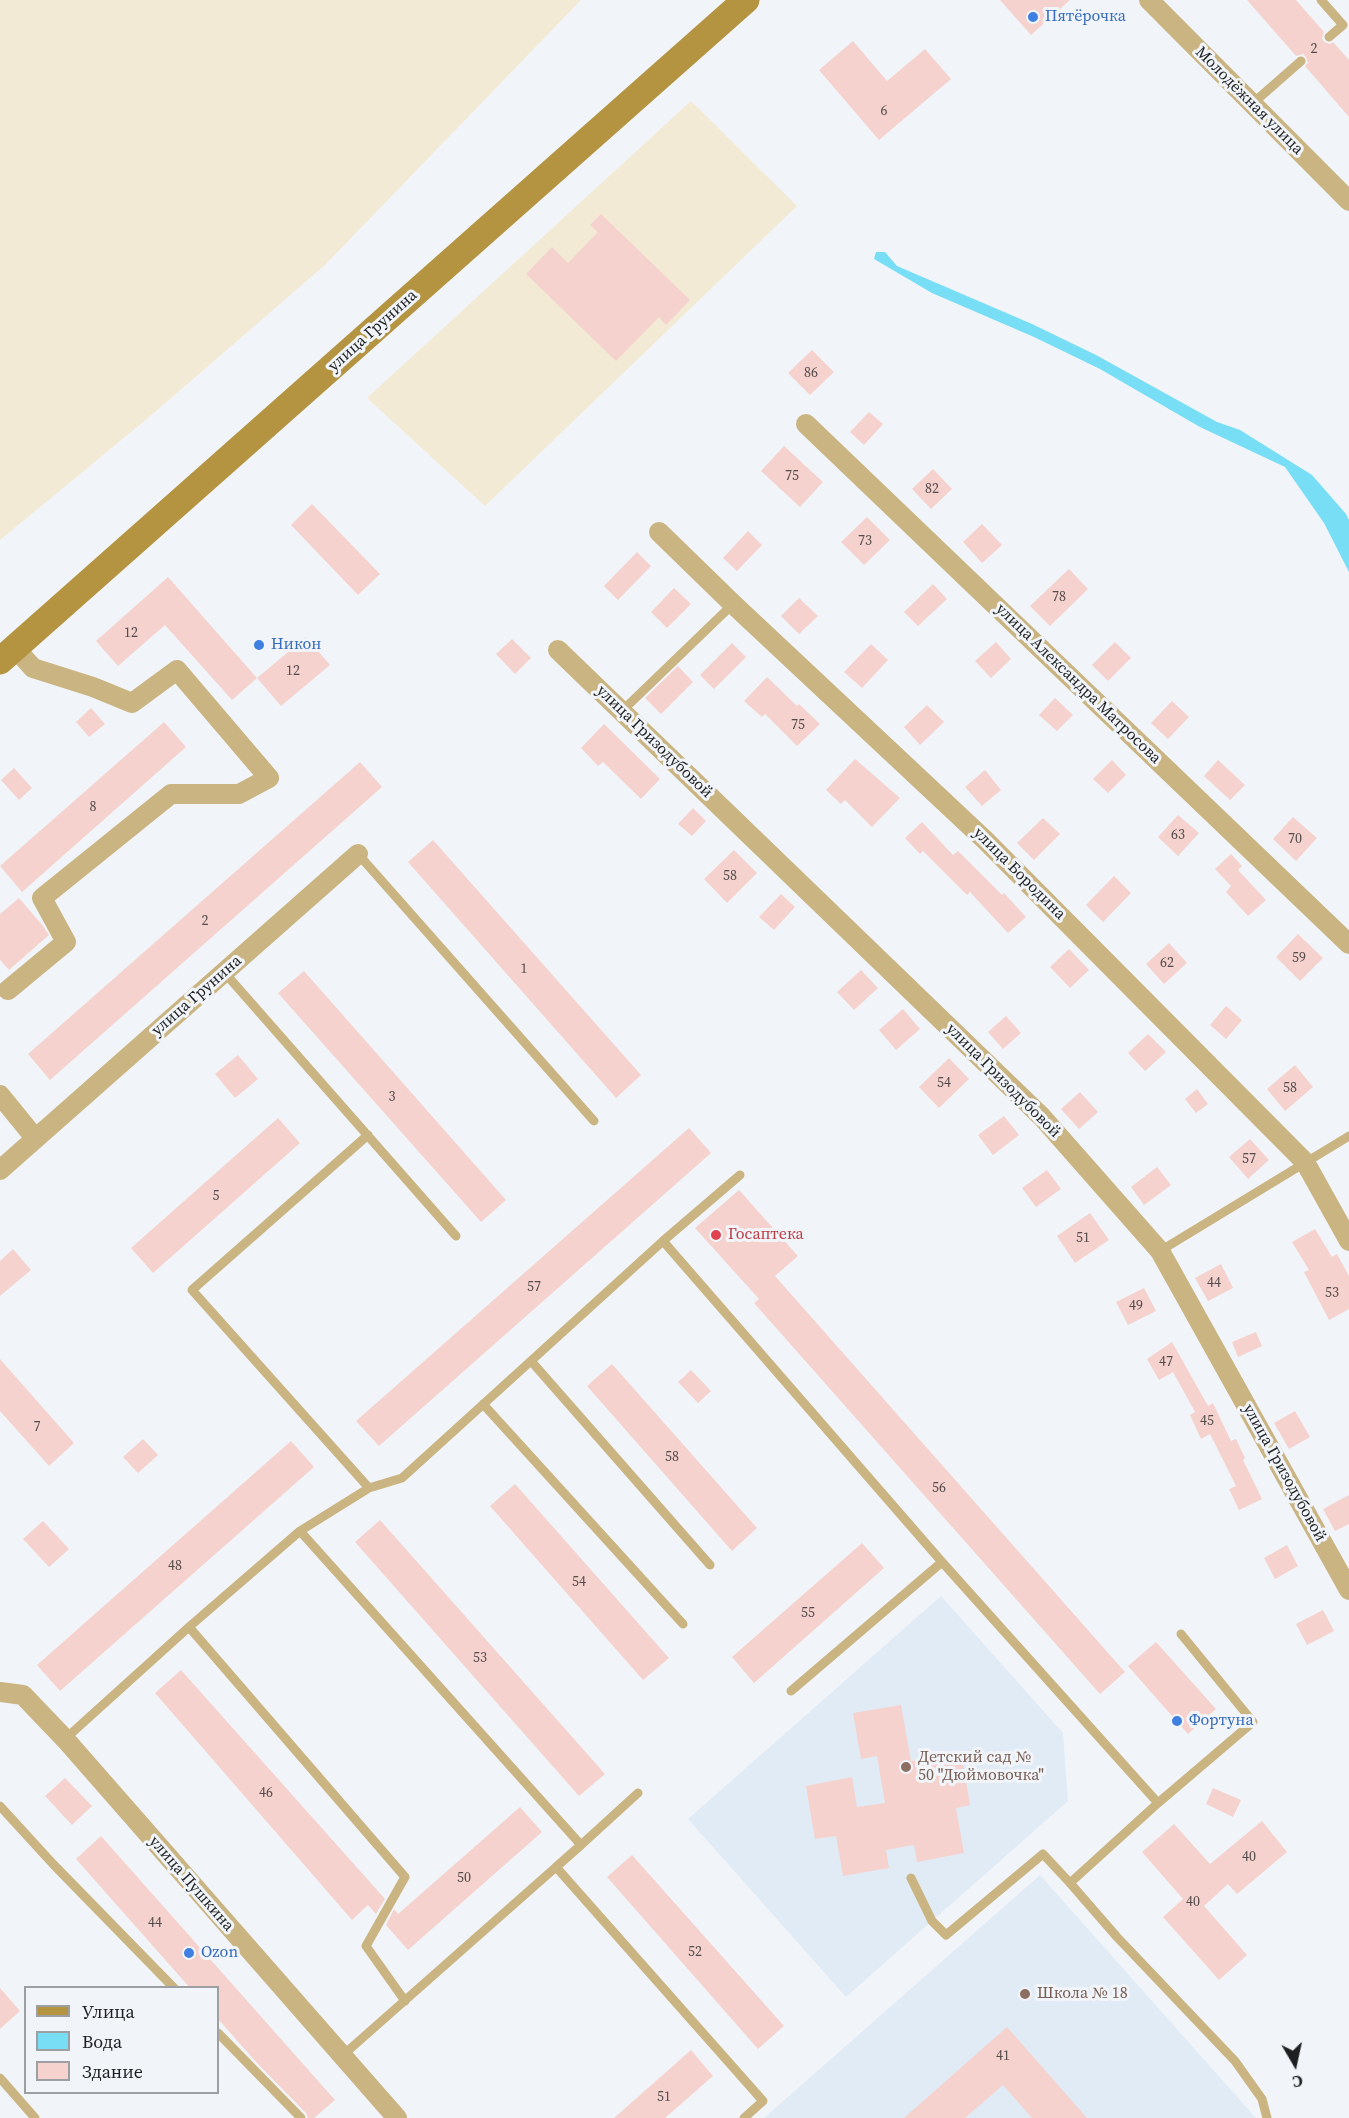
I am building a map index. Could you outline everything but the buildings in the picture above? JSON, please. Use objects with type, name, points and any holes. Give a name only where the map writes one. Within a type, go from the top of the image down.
[{"type":"street","name":"улица Грунина","points":[[8,655],[746,0]]},
{"type":"street","name":"Молодёжная улица","points":[[1149,0],[1349,201]]},
{"type":"street","name":"улица Александра Матросова","points":[[806,424],[1349,944]]},
{"type":"street","name":"улица Бородина","points":[[659,532],[985,840],[1305,1162],[1349,1241]]},
{"type":"street","name":"улица Гризодубовой","points":[[558,650],[1042,1117],[1160,1251],[1349,1590]]},
{"type":"street","points":[[3,990],[66,942],[42,898],[171,794],[239,794],[269,778],[177,670],[132,703],[93,687],[33,668],[8,655]]},
{"type":"street","name":"улица Грунина","points":[[0,1170],[358,854]]},
{"type":"street","points":[[0,1095],[35,1138]]},
{"type":"street","name":"улица Пушкина","points":[[0,1692],[23,1695],[65,1739],[397,2118]]},
{"type":"lane","points":[[1321,0],[1346,29],[1329,37]]},
{"type":"lane","points":[[1252,104],[1301,62]]},
{"type":"lane","points":[[622,711],[733,604]]},
{"type":"lane","points":[[358,854],[594,1121]]},
{"type":"lane","points":[[224,972],[456,1236]]},
{"type":"lane","points":[[368,1135],[192,1290],[369,1488]]},
{"type":"lane","points":[[1160,1251],[1349,1137]]},
{"type":"lane","points":[[65,1739],[300,1531],[369,1488],[402,1478],[663,1241],[740,1175]]},
{"type":"lane","points":[[663,1241],[942,1562],[1158,1803]]},
{"type":"lane","points":[[531,1361],[710,1565]]},
{"type":"lane","points":[[483,1404],[683,1624]]},
{"type":"lane","points":[[300,1531],[581,1845]]},
{"type":"lane","points":[[791,1691],[942,1562]]},
{"type":"lane","points":[[189,1627],[405,1876],[366,1946],[405,2001]]},
{"type":"lane","points":[[1070,1883],[1158,1803],[1253,1722],[1181,1634]]},
{"type":"lane","points":[[342,2056],[638,1793]]},
{"type":"lane","points":[[0,1806],[172,1986]]},
{"type":"lane","points":[[911,1878],[932,1921],[946,1935],[1043,1854],[1117,1937],[1235,2061],[1262,2099],[1267,2118]]},
{"type":"lane","points":[[556,1867],[763,2101],[744,2118]]},
{"type":"lane","points":[[219,2033],[301,2118]]},
{"type":"lane","points":[[0,2078],[35,2118]]},
{"type":"shaded area","points":[[0,0],[581,0],[325,265],[148,418],[0,540]]},
{"type":"shaded area","points":[[691,101],[797,206],[485,506],[367,398]]},
{"type":"shaded area","name":"Детский сад № 50 \"Дюймовочка\"","points":[[941,1596],[1063,1733],[1068,1801],[846,1997],[688,1819]]},
{"type":"shaded area","name":"Школа № 18","points":[[1040,1875],[1256,2118],[764,2118]]},
{"type":"water","points":[[876,252],[885,252],[897,266],[1032,324],[1096,355],[1217,422],[1240,430],[1312,475],[1349,520],[1349,572],[1324,523],[1285,467],[1200,427],[1100,369],[1034,337],[932,293],[874,259]]},
{"type":"place","name":"Пятёрочка","points":[[1033,17]]},
{"type":"place","name":"Никон","points":[[259,645]]},
{"type":"place","name":"Госаптека","points":[[716,1235]]},
{"type":"place","name":"Фортуна","points":[[1177,1721]]},
{"type":"place","name":"Детский сад № 50 \"Дюймовочка\"","points":[[906,1767]]},
{"type":"place","name":"Ozon","points":[[189,1953]]},
{"type":"place","name":"Школа № 18","points":[[1025,1994]]}]
